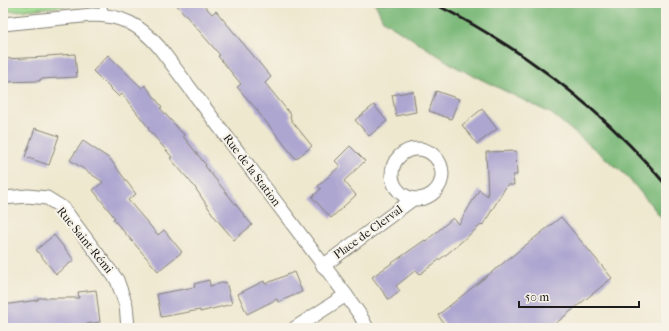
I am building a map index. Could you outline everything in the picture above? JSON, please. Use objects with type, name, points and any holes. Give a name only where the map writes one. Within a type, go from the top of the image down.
[{"type":"street","name":"Rue de la Station","points":[[3,24],[92,15],[104,9],[128,21],[146,33],[159,47],[346,295],[360,314],[367,328]]},
{"type":"street","name":"Rue Saint-Rémi","points":[[3,198],[28,196],[47,198],[63,208],[117,280],[126,305],[128,328]]},
{"type":"street","name":"Place de Clerval","points":[[323,266],[413,199]]},
{"type":"street","points":[[295,328],[346,295]]},
{"type":"green space","points":[[3,3],[98,3],[3,12]]},
{"type":"green space","points":[[375,3],[666,3],[666,223],[627,176],[552,114],[456,67],[383,20]]},
{"type":"building","points":[[175,3],[202,3],[212,14],[216,11],[271,77],[265,83],[291,115],[290,117],[292,121],[312,146],[296,159],[237,87],[241,84],[218,56],[220,55]]},
{"type":"building","points":[[75,54],[77,77],[40,79],[40,81],[3,82],[3,59]]},
{"type":"building","points":[[108,55],[142,88],[145,85],[162,107],[160,108],[184,135],[183,136],[206,165],[205,166],[252,225],[234,240],[214,216],[194,186],[170,158],[172,157],[148,129],[149,128],[122,94],[119,97],[93,71]]},
{"type":"building","points":[[413,91],[416,112],[396,116],[392,95]]},
{"type":"building","points":[[436,91],[459,99],[451,119],[429,111]]},
{"type":"building","points":[[374,105],[387,121],[369,136],[355,120]]},
{"type":"building","points":[[482,109],[497,129],[477,144],[462,125]]},
{"type":"building","points":[[35,128],[59,136],[49,165],[25,157]]},
{"type":"building","points":[[83,141],[110,159],[136,194],[128,200],[158,235],[164,230],[182,252],[158,271],[113,219],[115,218],[93,190],[103,182],[70,160]]},
{"type":"building","points":[[350,146],[365,161],[344,181],[356,195],[331,218],[312,197],[321,189],[318,186],[340,166],[335,161]]},
{"type":"building","points":[[516,151],[517,175],[513,175],[514,185],[507,185],[483,225],[482,224],[447,254],[420,274],[416,270],[396,286],[400,291],[389,300],[372,277],[425,240],[426,241],[453,218],[459,224],[479,190],[488,196],[486,152]]},
{"type":"building","points":[[561,217],[612,278],[550,328],[447,328],[438,315]]},
{"type":"building","points":[[54,235],[74,260],[56,274],[36,250]]},
{"type":"building","points":[[294,272],[302,292],[278,302],[277,299],[247,314],[238,294],[264,281],[265,284]]},
{"type":"building","points":[[209,280],[210,286],[226,282],[232,304],[200,312],[200,310],[161,317],[157,294],[195,287],[194,284]]},
{"type":"building","points":[[96,290],[100,322],[71,326],[71,328],[3,328],[3,305],[38,300],[38,298],[79,298],[78,292]]},
{"type":"railway","points":[[433,3],[498,40],[559,82],[615,131],[666,185]]}]
